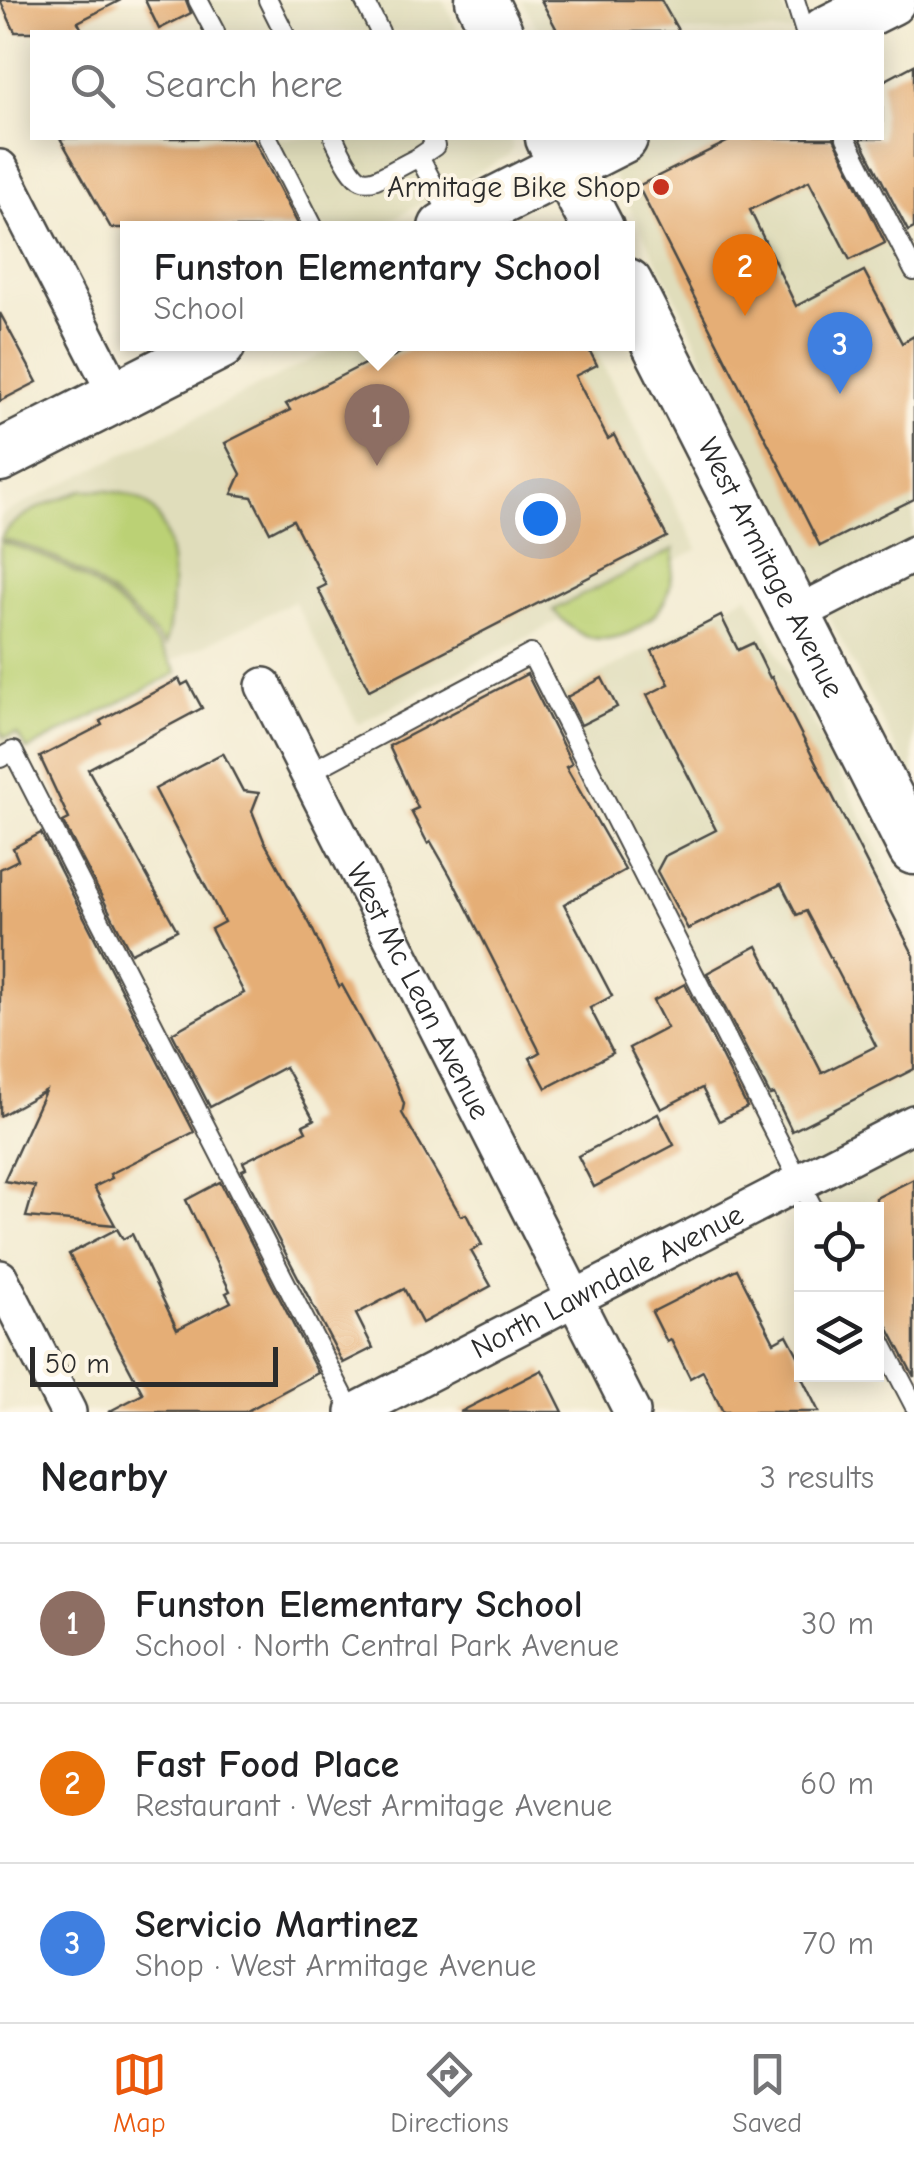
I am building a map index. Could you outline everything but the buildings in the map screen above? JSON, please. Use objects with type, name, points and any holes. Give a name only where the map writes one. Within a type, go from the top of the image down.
[{"type":"main road","points":[[481,0],[497,30]]},
{"type":"main road","points":[[830,30],[890,0]]},
{"type":"main road","points":[[456,221],[559,152],[613,140]]},
{"type":"main road","points":[[559,152],[594,221]]},
{"type":"main road","name":"West Armitage Avenue","points":[[635,300],[914,849]]},
{"type":"main road","points":[[0,456],[206,351]]},
{"type":"street","points":[[0,168],[117,396]]},
{"type":"street","points":[[795,615],[914,554]]},
{"type":"street","name":"West Mc Lean Avenue","points":[[264,686],[632,1412]]},
{"type":"street","name":"North Lawndale Avenue","points":[[353,1412],[574,1298],[807,1196],[914,1123]]},
{"type":"street","points":[[0,1278],[68,1412]]},
{"type":"lane","points":[[198,0],[214,30]]},
{"type":"lane","points":[[268,0],[283,30]]},
{"type":"lane","points":[[364,0],[379,30]]},
{"type":"lane","points":[[795,0],[804,30]]},
{"type":"lane","points":[[269,140],[310,221]]},
{"type":"lane","points":[[335,140],[350,171],[358,180],[369,182],[420,157],[435,146],[433,140]]},
{"type":"lane","points":[[847,140],[914,269]]},
{"type":"lane","points":[[420,157],[447,221]]},
{"type":"lane","points":[[308,773],[531,654],[807,1196]]},
{"type":"lane","points":[[0,758],[13,751],[353,1412]]},
{"type":"lane","points":[[884,1348],[914,1406]]},
{"type":"shaded area","points":[[200,0],[443,0],[458,30],[215,30]]},
{"type":"shaded area","points":[[522,0],[779,0],[794,30],[538,30]]},
{"type":"shaded area","points":[[270,140],[511,140],[513,147],[509,155],[390,221],[310,221]]},
{"type":"shaded area","points":[[595,140],[849,140],[914,270],[914,784],[737,435],[683,312]]},
{"type":"shaded area","points":[[328,351],[596,351],[698,549],[358,724],[294,601],[0,746],[0,516]]},
{"type":"shaded area","points":[[748,595],[914,919],[914,1404],[884,1344],[884,1202],[811,1202],[554,699]]},
{"type":"green space","points":[[82,490],[122,493],[136,498],[158,516],[165,530],[172,569],[172,608],[165,646],[131,610],[91,579],[47,554],[0,539],[26,515]]},
{"type":"green space","points":[[0,542],[52,561],[101,590],[144,628],[177,673],[27,750],[17,734],[4,737],[0,729]]},
{"type":"green space","points":[[674,549],[672,578],[662,606],[632,631],[608,638],[583,635],[553,610]]},
{"type":"place","name":"Armitage Bike Shop","points":[[661,187]]},
{"type":"place","name":"Fast Food Place","points":[[745,316]]},
{"type":"place","name":"Servicio Martinez","points":[[840,394]]},
{"type":"place","name":"Funston Elementary School","points":[[377,466]]}]
